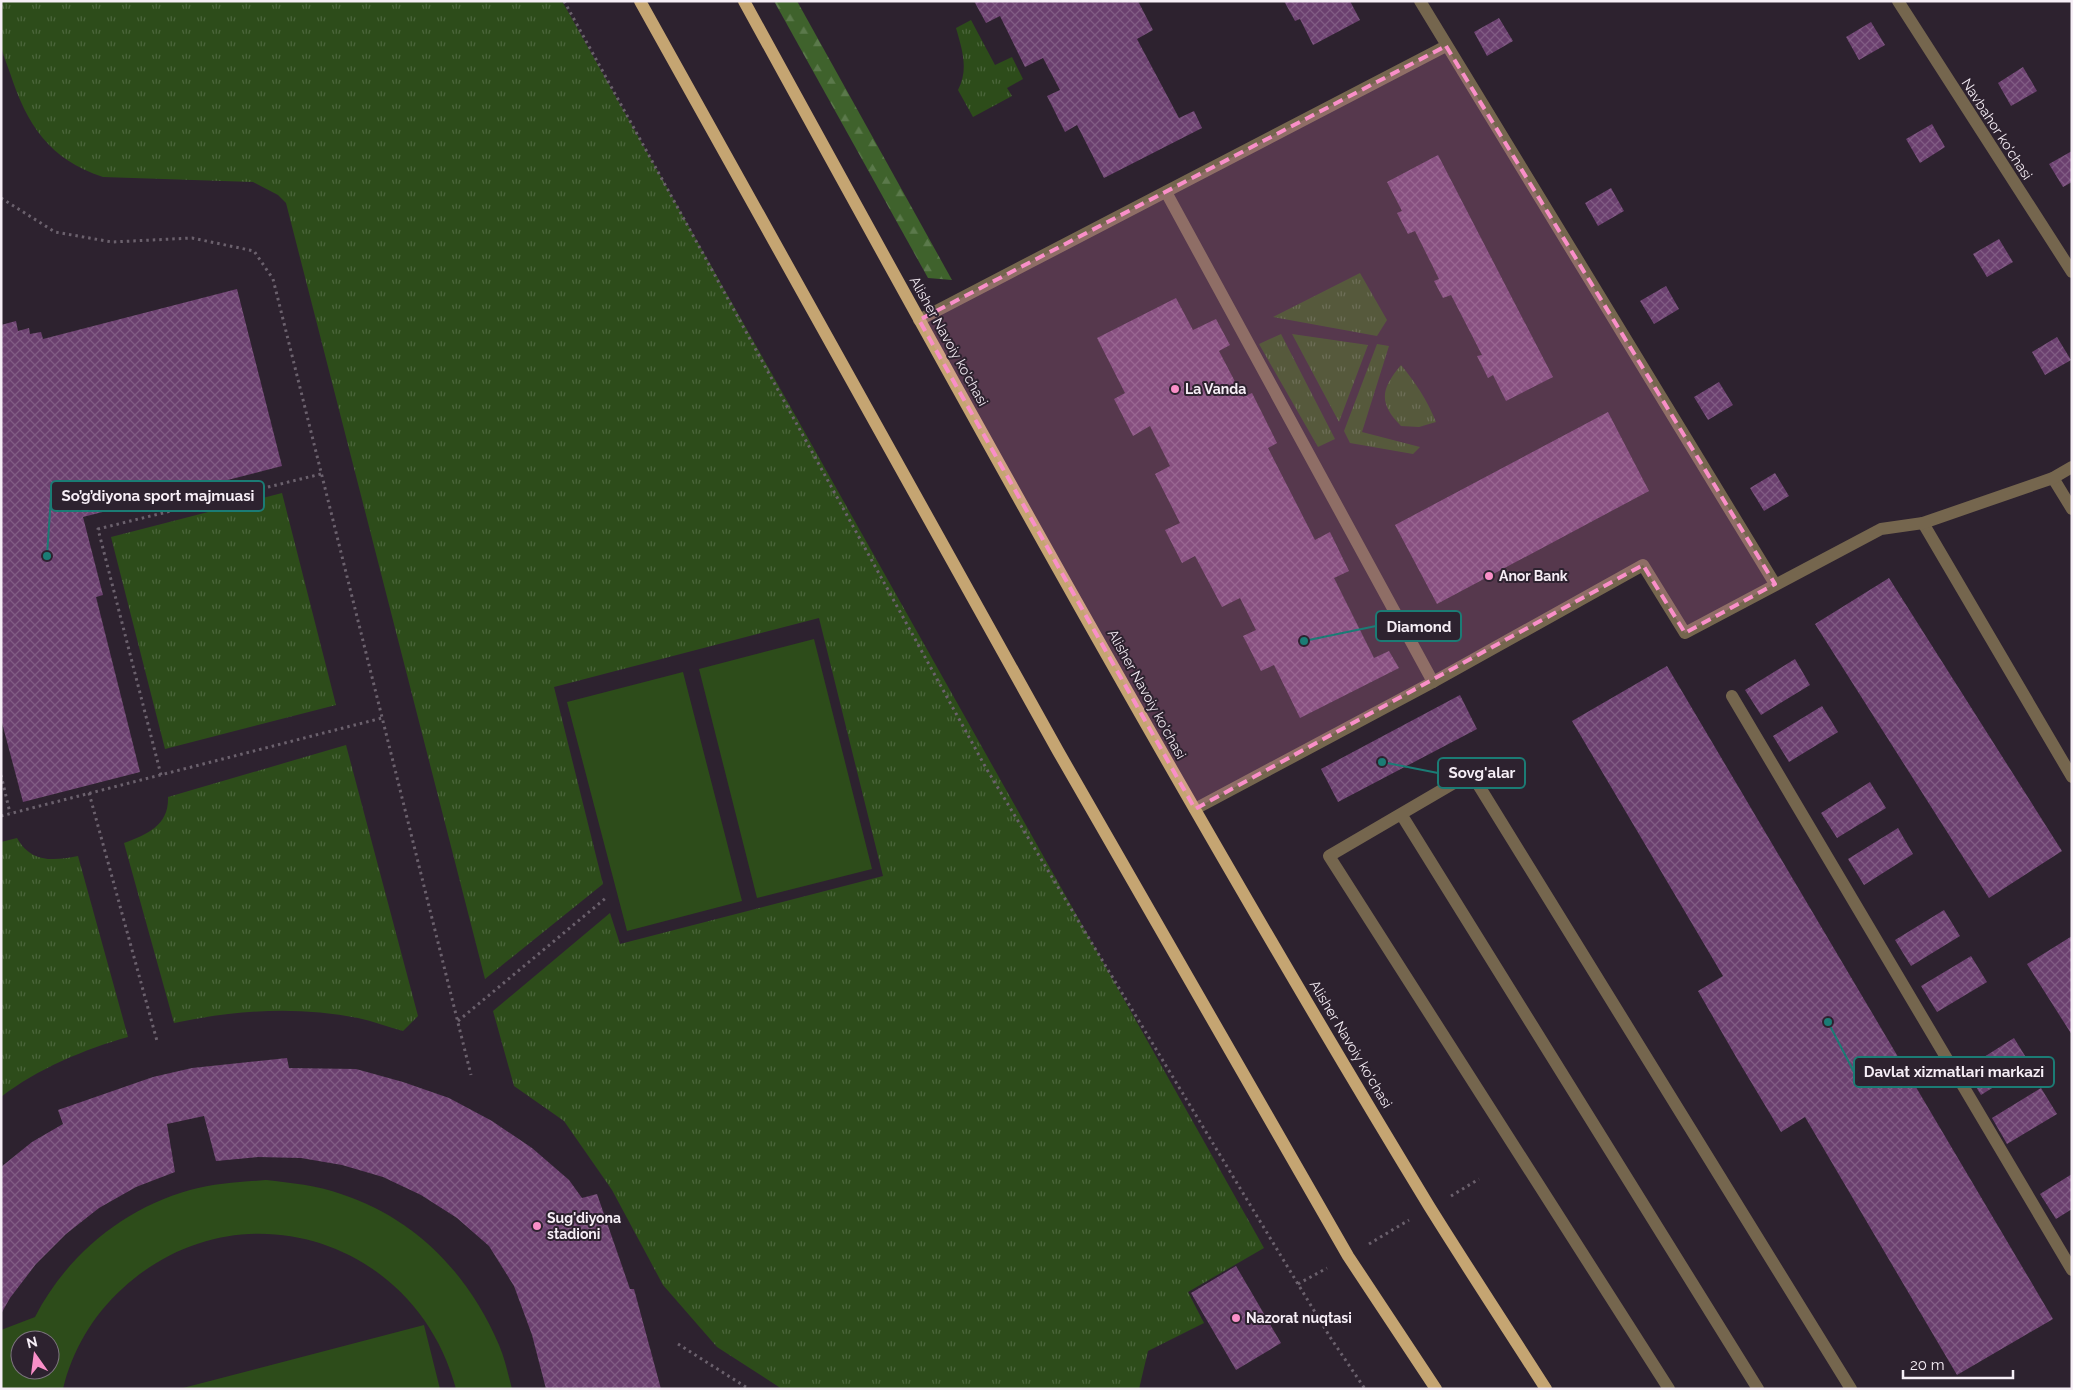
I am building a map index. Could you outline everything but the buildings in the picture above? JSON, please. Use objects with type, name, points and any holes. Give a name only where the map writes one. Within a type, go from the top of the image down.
[{"type":"main road","points":[[640,1],[1058,751],[1348,1256],[1436,1389]]},
{"type":"main road","name":"Alisher Navoiy ko'chasi","points":[[744,1],[919,320],[1195,809],[1430,1208],[1546,1389]]},
{"type":"street","points":[[1420,1],[1775,584]]},
{"type":"street","name":"Navbahor ko'chasi","points":[[1898,1],[2072,272]]},
{"type":"street","points":[[919,320],[1446,46]]},
{"type":"street","points":[[1166,192],[1434,682]]},
{"type":"street","points":[[1195,809],[1434,682],[1643,565],[1685,633],[1882,529],[1922,523],[2053,478],[2072,468]]},
{"type":"street","points":[[2053,478],[2072,509]]},
{"type":"street","points":[[1922,523],[2072,777]]},
{"type":"street","points":[[1732,696],[2072,1270]]},
{"type":"street","points":[[1669,1389],[1329,856],[1471,773],[1851,1389]]},
{"type":"street","points":[[1401,814],[1758,1389]]},
{"type":"path","points":[[564,1],[986,768],[1330,1337],[1365,1389]]},
{"type":"path","points":[[1,198],[55,232],[112,242],[192,238],[254,251],[273,279],[471,1075]]},
{"type":"path","points":[[161,775],[98,529],[321,474]]},
{"type":"path","points":[[1,816],[382,718]]},
{"type":"path","points":[[1,776],[10,813]]},
{"type":"path","points":[[89,793],[156,1041]]},
{"type":"path","points":[[458,1021],[607,897]]},
{"type":"path","points":[[1298,1284],[1479,1179]]},
{"type":"path","points":[[678,1344],[749,1389]]},
{"type":"highlighted area","points":[[1446,46],[1775,584],[1685,633],[1643,565],[1195,809],[919,320]]},
{"type":"green space","points":[[1,1],[562,1],[1264,1248],[1188,1292],[1204,1323],[1148,1351],[1139,1389],[782,1389],[717,1347],[663,1285],[612,1190],[564,1121],[514,1086],[493,1011],[610,913],[620,944],[883,876],[819,618],[554,687],[603,884],[485,979],[286,203],[278,195],[253,182],[103,177],[68,160],[54,150],[43,138],[24,109],[2,47]]},
{"type":"green space","points":[[774,1],[797,1],[952,280],[928,278]]},
{"type":"green space","points":[[971,20],[995,65],[1012,57],[1023,79],[1007,88],[1012,96],[973,117],[958,90],[964,67],[956,28]]},
{"type":"green space","points":[[1360,273],[1387,320],[1377,336],[1273,317]]},
{"type":"green space","points":[[1281,334],[1335,439],[1318,447],[1259,344]]},
{"type":"green space","points":[[1292,334],[1368,345],[1339,422]]},
{"type":"green space","points":[[1377,344],[1389,346],[1362,432],[1420,447],[1413,454],[1350,443],[1344,431]]},
{"type":"green space","points":[[1401,365],[1421,392],[1436,422],[1419,427],[1401,426],[1388,410],[1385,396],[1386,389],[1389,381]]},
{"type":"green space","points":[[282,493],[336,705],[165,749],[111,537]]},
{"type":"green space","points":[[814,639],[872,869],[757,898],[699,669]]},
{"type":"green space","points":[[683,672],[742,901],[627,931],[567,702]]},
{"type":"green space","points":[[346,745],[418,1016],[403,1031],[358,1018],[335,1014],[289,1011],[220,1015],[174,1023],[124,843],[149,832],[161,821],[165,815],[168,797]]},
{"type":"green space","points":[[17,838],[29,852],[36,856],[60,859],[78,856],[128,1037],[62,1061],[30,1078],[1,1097],[1,842]]},
{"type":"green space","points":[[266,1180],[313,1186],[332,1191],[368,1204],[416,1234],[455,1272],[487,1319],[505,1361],[512,1389],[456,1389],[435,1337],[403,1295],[363,1263],[317,1242],[268,1234],[217,1238],[168,1256],[122,1289],[102,1310],[85,1334],[78,1348],[63,1389],[1,1389],[1,1330],[35,1317],[63,1274],[99,1237],[142,1209],[166,1198],[190,1190],[228,1183]]},
{"type":"green space","points":[[424,1325],[440,1389],[179,1389]]},
{"type":"place","name":"La Vanda","points":[[1175,389]]},
{"type":"place","name":"So’g’diyona sport majmuasi","points":[[47,556]]},
{"type":"place","name":"Anor Bank","points":[[1489,576]]},
{"type":"place","name":"Diamond","points":[[1304,641]]},
{"type":"place","name":"Sovg'alar","points":[[1382,762]]},
{"type":"place","name":"Davlat xizmatlari markazi","points":[[1828,1022]]},
{"type":"place","name":"Sug'diyona stadioni","points":[[537,1226]]},
{"type":"place","name":"Nazorat nuqtasi","points":[[1236,1318]]}]
